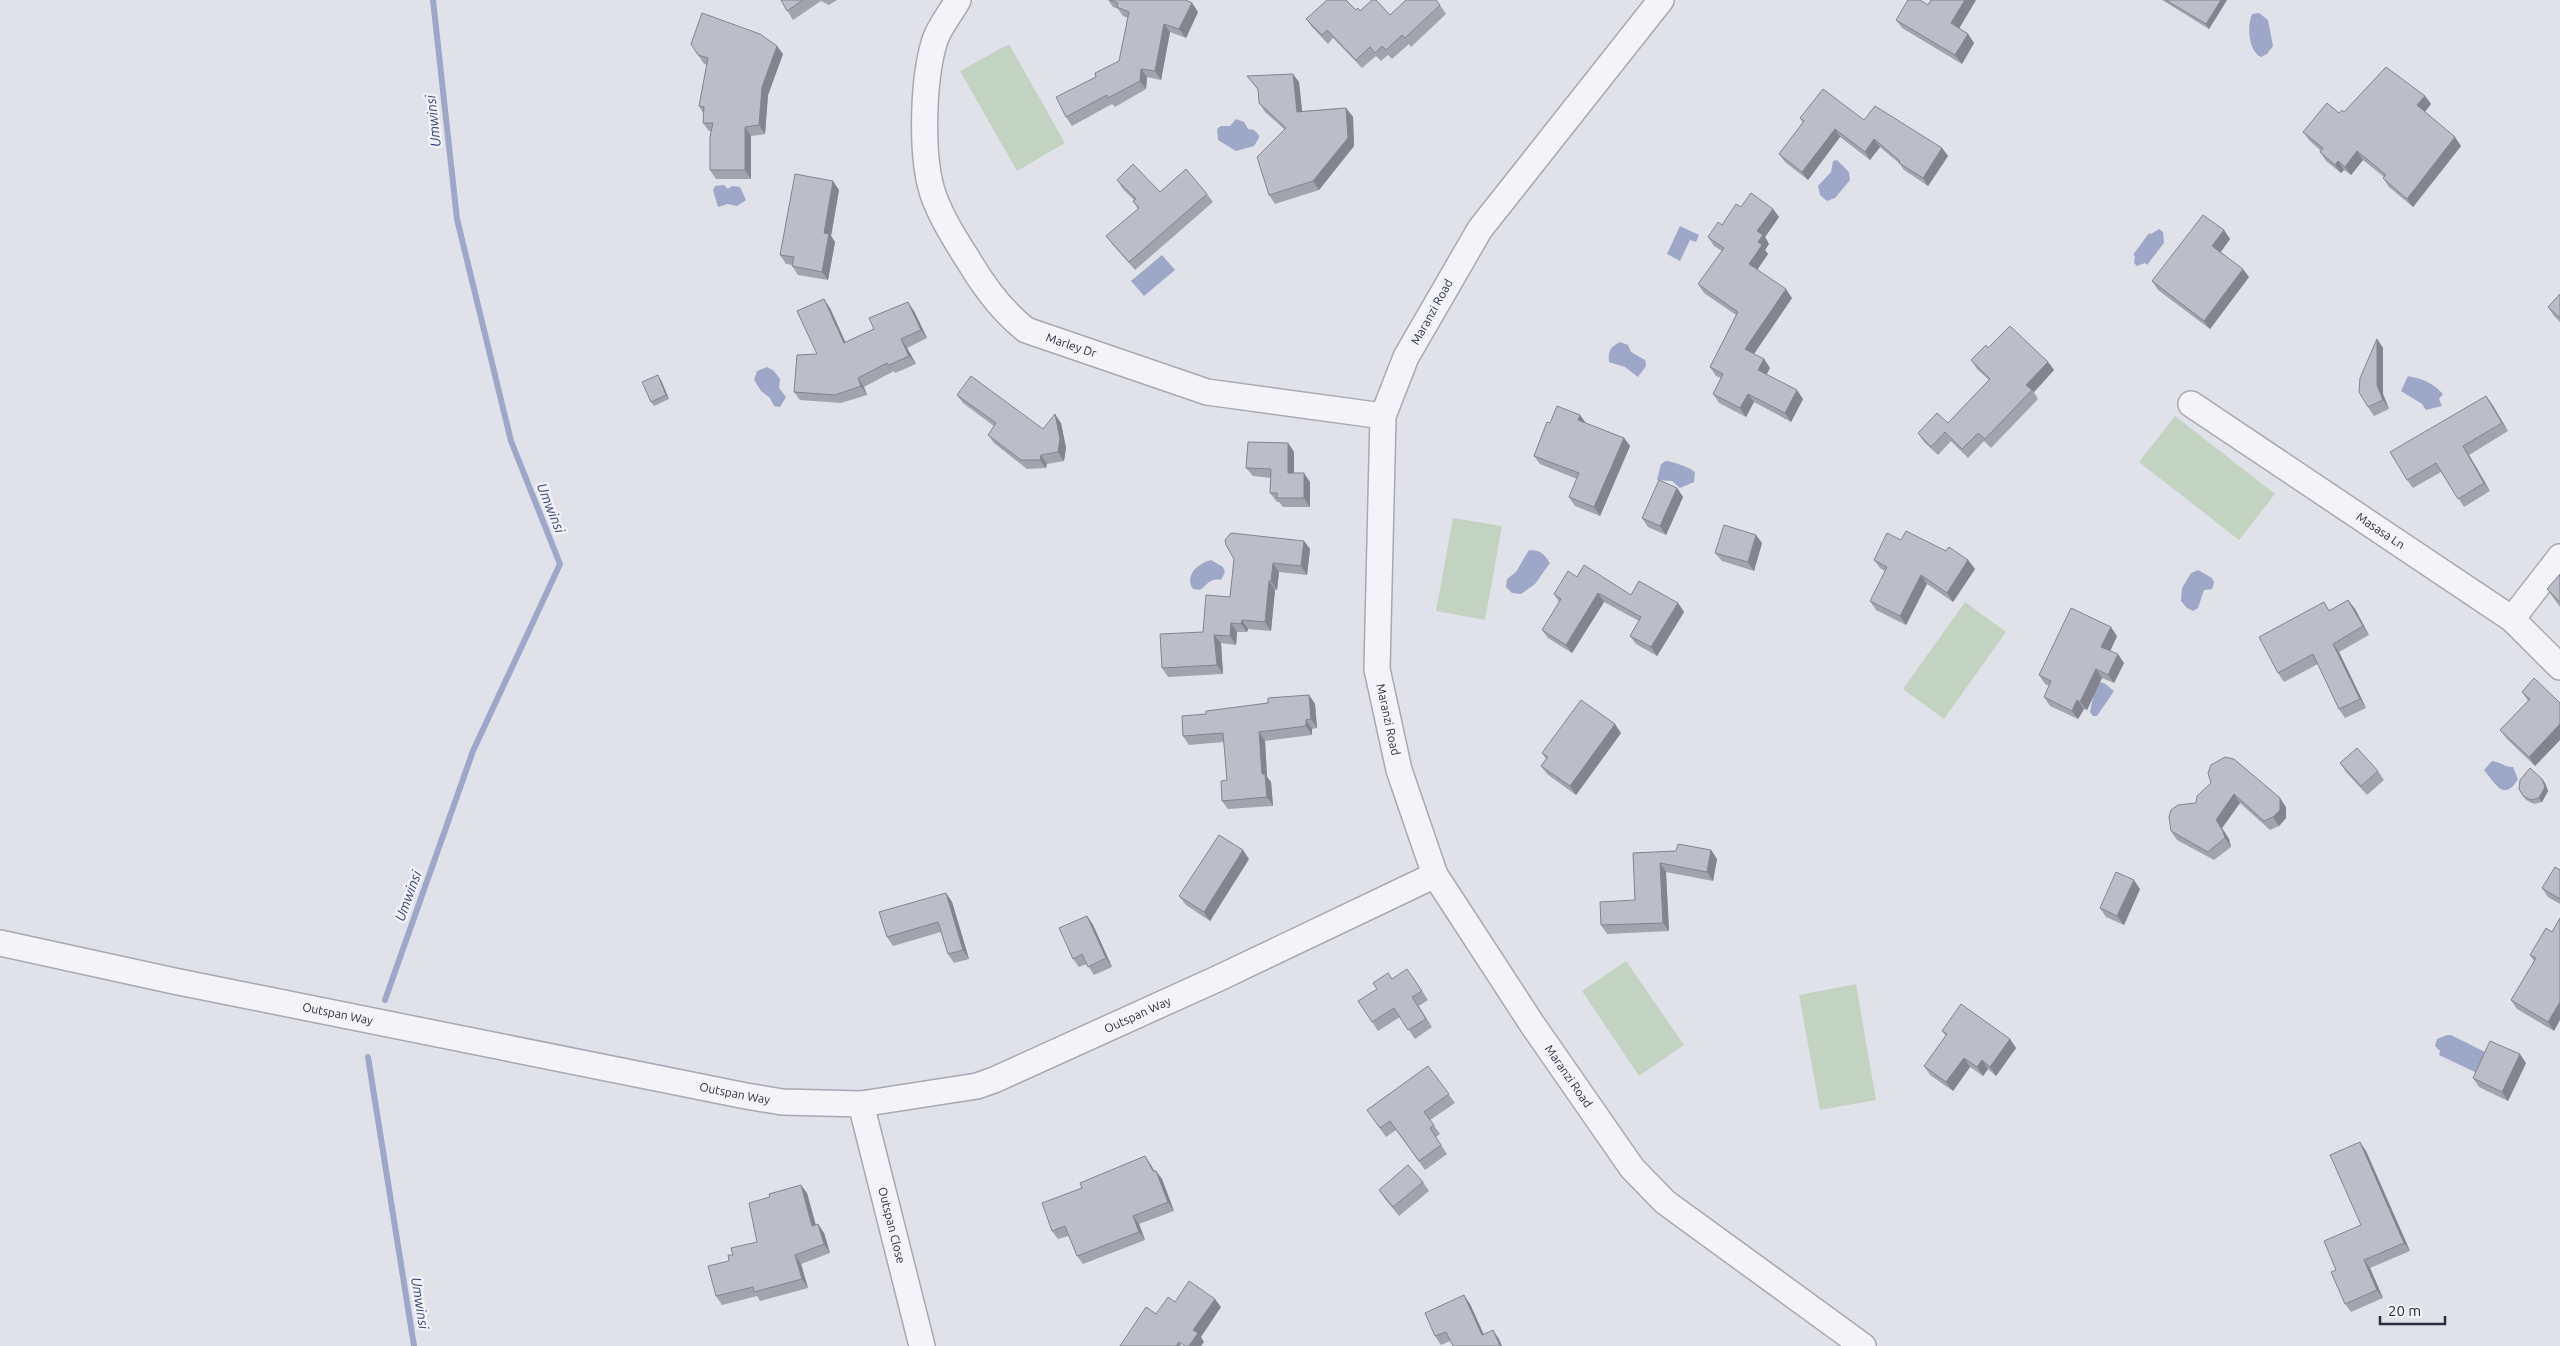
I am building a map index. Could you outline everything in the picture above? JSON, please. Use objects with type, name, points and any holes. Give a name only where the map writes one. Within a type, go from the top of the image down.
[{"type":"street","name":"Marley Dr","points":[[958,0],[934,41],[926,88],[927,161],[934,194],[945,223],[979,277],[1010,318],[1026,330],[1207,392],[1383,416]]},
{"type":"street","name":"Maranzi Road","points":[[1661,0],[1480,229],[1406,357],[1383,416],[1377,669],[1399,770],[1435,875],[1532,1024],[1632,1168],[1665,1202],[1863,1346]]},
{"type":"street","name":"Masasa Ln","points":[[2192,404],[2512,619],[2560,667]]},
{"type":"street","points":[[2512,619],[2560,557]]},
{"type":"street","name":"Outspan Way","points":[[0,943],[174,982],[746,1096],[782,1102],[861,1104],[977,1086],[994,1080],[1219,978],[1435,875]]},
{"type":"street","name":"Outspan Close","points":[[861,1104],[922,1346]]},
{"type":"green space","points":[[1009,44],[1065,143],[1017,171],[960,71]]},
{"type":"green space","points":[[2175,416],[2275,494],[2239,540],[2139,462]]},
{"type":"green space","points":[[1453,518],[1502,526],[1485,620],[1436,611]]},
{"type":"green space","points":[[1965,602],[2006,632],[1944,719],[1903,689]]},
{"type":"green space","points":[[1626,961],[1684,1045],[1639,1076],[1582,991]]},
{"type":"green space","points":[[1856,984],[1876,1100],[1820,1110],[1799,995]]},
{"type":"water","points":[[2259,13],[2268,20],[2273,46],[2267,54],[2261,57],[2253,49],[2249,31],[2252,14]]},
{"type":"water","points":[[1236,119],[1244,122],[1248,129],[1254,130],[1259,135],[1254,146],[1236,151],[1218,140],[1217,129],[1221,126],[1230,126]]},
{"type":"water","points":[[1837,160],[1849,172],[1850,180],[1835,198],[1827,201],[1820,195],[1818,186],[1831,172],[1833,161]]},
{"type":"water","points":[[724,185],[728,189],[732,186],[740,187],[746,200],[737,206],[728,204],[718,207],[713,190],[715,186]]},
{"type":"water","points":[[1680,226],[1699,235],[1696,242],[1690,240],[1680,261],[1667,254]]},
{"type":"water","points":[[2159,229],[2163,232],[2164,243],[2147,265],[2145,263],[2137,266],[2134,263],[2135,256],[2133,255],[2149,233],[2151,234]]},
{"type":"water","points":[[1162,255],[1175,270],[1144,296],[1131,281]]},
{"type":"water","points":[[1620,342],[1628,345],[1631,352],[1645,360],[1646,366],[1638,377],[1625,367],[1609,362],[1610,350]]},
{"type":"water","points":[[767,367],[774,371],[780,379],[779,388],[786,397],[780,407],[774,406],[770,398],[761,391],[754,380],[757,371]]},
{"type":"water","points":[[2408,376],[2427,382],[2439,390],[2443,394],[2439,399],[2442,406],[2426,410],[2422,404],[2401,391]]},
{"type":"water","points":[[1666,461],[1677,463],[1693,470],[1695,472],[1694,482],[1680,488],[1672,481],[1657,480],[1661,464]]},
{"type":"water","points":[[1529,550],[1542,553],[1550,563],[1535,584],[1521,594],[1512,593],[1506,587],[1507,579],[1516,572]]},
{"type":"water","points":[[1211,560],[1223,567],[1225,572],[1221,580],[1211,581],[1200,590],[1193,589],[1190,579],[1191,575],[1201,564]]},
{"type":"water","points":[[2198,570],[2212,578],[2214,583],[2212,589],[2204,590],[2198,608],[2193,611],[2187,608],[2181,601],[2182,588],[2191,573]]},
{"type":"water","points":[[2096,682],[2104,683],[2114,691],[2097,716],[2093,716],[2090,712]]},
{"type":"water","points":[[2492,761],[2513,767],[2518,779],[2508,790],[2504,790],[2496,785],[2484,770]]},
{"type":"water","points":[[2451,1035],[2487,1053],[2477,1073],[2439,1055],[2440,1051],[2435,1046],[2437,1039]]},
{"type":"building","points":[[781,0],[803,0],[787,11]]},
{"type":"building","points":[[1110,0],[1186,0],[1192,3],[1179,29],[1164,24],[1155,71],[1141,69],[1140,81],[1108,98],[1107,95],[1066,117],[1056,97],[1096,77],[1095,73],[1119,61],[1129,12],[1117,7],[1118,3]]},
{"type":"building","points":[[1327,0],[1346,0],[1356,10],[1358,8],[1360,11],[1372,0],[1376,0],[1390,15],[1406,0],[1436,0],[1440,5],[1405,38],[1402,35],[1386,50],[1382,46],[1375,53],[1370,47],[1356,60],[1327,30],[1322,35],[1306,19]]},
{"type":"building","points":[[1908,0],[1920,0],[1928,5],[1931,0],[1965,0],[1951,23],[1968,34],[1955,55],[1896,20]]},
{"type":"building","points":[[2166,0],[2221,0],[2206,24]]},
{"type":"building","points":[[702,13],[760,34],[777,46],[762,87],[759,125],[745,127],[745,170],[710,170],[710,137],[713,123],[703,123],[704,107],[699,106],[708,58],[698,55],[691,44]]},
{"type":"building","points":[[2386,67],[2425,96],[2417,105],[2455,137],[2407,199],[2383,178],[2386,175],[2357,151],[2345,167],[2338,161],[2335,165],[2320,152],[2323,148],[2303,132],[2327,103],[2339,113],[2342,110],[2344,112]]},
{"type":"building","points":[[1293,74],[1297,112],[1346,108],[1348,138],[1313,181],[1269,195],[1257,157],[1286,128],[1259,103],[1258,89],[1247,76]]},
{"type":"building","points":[[1823,89],[1864,120],[1875,106],[1942,148],[1923,178],[1899,163],[1900,161],[1874,139],[1865,152],[1835,129],[1802,172],[1779,154],[1804,121],[1800,118]]},
{"type":"building","points":[[1133,164],[1160,192],[1186,169],[1207,194],[1129,262],[1106,236],[1139,208],[1133,201],[1136,199],[1117,180]]},
{"type":"building","points":[[795,174],[833,181],[824,233],[829,234],[822,272],[792,266],[794,257],[780,255]]},
{"type":"building","points":[[1751,193],[1773,209],[1757,231],[1763,235],[1758,242],[1762,245],[1749,264],[1786,289],[1745,349],[1764,359],[1758,370],[1797,390],[1785,413],[1748,394],[1740,408],[1713,394],[1723,374],[1710,367],[1738,312],[1698,284],[1724,248],[1708,237],[1718,222],[1722,225],[1736,204],[1741,207]]},
{"type":"building","points":[[2203,215],[2224,230],[2212,246],[2243,269],[2204,321],[2152,281]]},
{"type":"building","points":[[2560,294],[2560,318],[2548,307]]},
{"type":"building","points":[[824,299],[844,343],[874,329],[869,318],[908,302],[921,330],[901,339],[909,356],[889,365],[887,363],[858,378],[861,386],[835,395],[794,392],[797,355],[817,354],[797,311]]},
{"type":"building","points":[[2010,326],[2048,362],[2026,385],[2032,390],[1985,439],[1978,433],[1962,449],[1945,432],[1931,447],[1918,433],[1937,413],[1948,423],[1990,379],[1971,360],[1986,345],[1988,348]]},
{"type":"building","points":[[2377,339],[2377,385],[2383,400],[2368,407],[2359,392],[2360,378]]},
{"type":"building","points":[[658,375],[666,395],[651,402],[642,382]]},
{"type":"building","points":[[971,376],[1043,429],[1055,414],[1060,439],[1058,452],[1041,455],[1040,460],[1021,460],[988,435],[996,423],[957,395]]},
{"type":"building","points":[[2486,396],[2502,423],[2463,446],[2484,483],[2458,499],[2436,463],[2407,480],[2390,452]]},
{"type":"building","points":[[1557,406],[1580,415],[1578,420],[1624,438],[1594,507],[1569,497],[1579,473],[1534,456],[1547,422],[1550,423]]},
{"type":"building","points":[[1248,442],[1288,443],[1288,473],[1304,473],[1304,498],[1277,498],[1277,493],[1270,493],[1271,469],[1246,468]]},
{"type":"building","points":[[1659,480],[1677,488],[1660,526],[1642,518]]},
{"type":"building","points":[[1724,525],[1756,535],[1748,562],[1715,553]]},
{"type":"building","points":[[1906,531],[1946,551],[1949,547],[1968,560],[1947,593],[1921,575],[1900,616],[1870,601],[1887,567],[1874,560],[1887,533],[1901,540]]},
{"type":"building","points":[[1231,533],[1304,541],[1301,566],[1273,563],[1271,581],[1269,581],[1265,622],[1242,620],[1241,624],[1231,623],[1230,636],[1214,635],[1217,665],[1162,668],[1160,634],[1203,632],[1206,595],[1230,597],[1234,559],[1225,540]]},
{"type":"building","points":[[1584,565],[1631,595],[1639,581],[1678,603],[1651,647],[1630,636],[1641,617],[1598,593],[1566,645],[1542,630],[1561,599],[1554,594],[1568,571],[1577,577]]},
{"type":"building","points":[[2560,574],[2560,602],[2547,589]]},
{"type":"building","points":[[2348,600],[2363,626],[2333,644],[2360,699],[2339,709],[2313,654],[2278,673],[2259,637],[2324,602],[2329,611]]},
{"type":"building","points":[[2071,608],[2111,627],[2101,647],[2118,654],[2108,675],[2096,669],[2080,702],[2077,700],[2072,711],[2044,697],[2051,681],[2039,675]]},
{"type":"building","points":[[2534,678],[2560,703],[2560,724],[2529,757],[2500,730],[2530,699],[2522,692]]},
{"type":"building","points":[[1309,695],[1311,719],[1306,720],[1306,726],[1259,732],[1262,774],[1265,774],[1267,797],[1222,801],[1221,781],[1227,780],[1223,733],[1183,736],[1182,716],[1206,714],[1206,711],[1268,703],[1268,698]]},
{"type":"building","points":[[1581,700],[1615,724],[1570,786],[1541,766],[1548,757],[1542,753]]},
{"type":"building","points":[[2357,748],[2378,771],[2361,786],[2340,763]]},
{"type":"building","points":[[2225,757],[2234,759],[2280,798],[2280,810],[2273,817],[2264,821],[2234,794],[2216,820],[2225,838],[2208,852],[2171,831],[2169,817],[2171,810],[2178,805],[2196,803],[2197,796],[2211,783],[2208,773],[2211,765]]},
{"type":"building","points":[[2530,768],[2542,779],[2545,787],[2539,798],[2531,800],[2523,796],[2519,789],[2520,780]]},
{"type":"building","points":[[1219,835],[1243,850],[1204,912],[1179,896]]},
{"type":"building","points":[[1678,844],[1711,850],[1707,872],[1660,863],[1663,923],[1601,925],[1600,902],[1635,900],[1633,853],[1676,851]]},
{"type":"building","points":[[2555,867],[2560,870],[2560,899],[2542,888]]},
{"type":"building","points":[[2116,872],[2134,880],[2117,916],[2100,908]]},
{"type":"building","points":[[946,893],[963,950],[948,954],[938,922],[887,937],[879,912]]},
{"type":"building","points":[[1087,916],[1106,958],[1088,967],[1082,954],[1073,959],[1059,928]]},
{"type":"building","points":[[2560,918],[2560,1002],[2548,1022],[2511,1000],[2536,958],[2530,955],[2546,928],[2552,932]]},
{"type":"building","points":[[1407,969],[1422,991],[1412,997],[1426,1019],[1408,1030],[1394,1008],[1372,1022],[1358,1001],[1377,989],[1373,983],[1388,973],[1392,979]]},
{"type":"building","points":[[1961,1004],[2010,1039],[1990,1067],[1982,1060],[1977,1067],[1964,1058],[1946,1082],[1924,1066],[1947,1034],[1942,1031]]},
{"type":"building","points":[[2490,1041],[2520,1054],[2502,1092],[2473,1078]]},
{"type":"building","points":[[1428,1066],[1449,1094],[1424,1112],[1434,1125],[1430,1128],[1441,1145],[1419,1161],[1390,1121],[1380,1128],[1367,1110]]},
{"type":"building","points":[[2360,1142],[2404,1243],[2364,1260],[2377,1290],[2345,1304],[2331,1272],[2336,1270],[2324,1241],[2361,1225],[2330,1155]]},
{"type":"building","points":[[1145,1156],[1153,1171],[1156,1171],[1168,1202],[1133,1216],[1139,1232],[1077,1256],[1065,1226],[1052,1231],[1042,1203],[1082,1188],[1080,1183]]},
{"type":"building","points":[[1408,1165],[1423,1182],[1393,1207],[1379,1190]]},
{"type":"building","points":[[801,1185],[812,1226],[818,1224],[824,1244],[795,1255],[802,1279],[754,1292],[753,1287],[716,1296],[708,1266],[729,1261],[728,1255],[733,1255],[731,1248],[757,1242],[749,1203],[770,1197],[769,1194]]},
{"type":"building","points":[[1189,1281],[1215,1299],[1193,1330],[1198,1333],[1189,1346],[1179,1342],[1176,1346],[1120,1346],[1146,1307],[1156,1314],[1168,1297],[1175,1302]]},
{"type":"building","points":[[1464,1295],[1482,1335],[1493,1330],[1500,1346],[1453,1346],[1446,1332],[1435,1336],[1425,1313]]},
{"type":"waterway","name":"Umwinsi","points":[[385,1000],[473,751],[560,564],[511,441],[457,219],[433,0]]},
{"type":"waterway","name":"Umwinsi","points":[[368,1057],[414,1346]]}]
